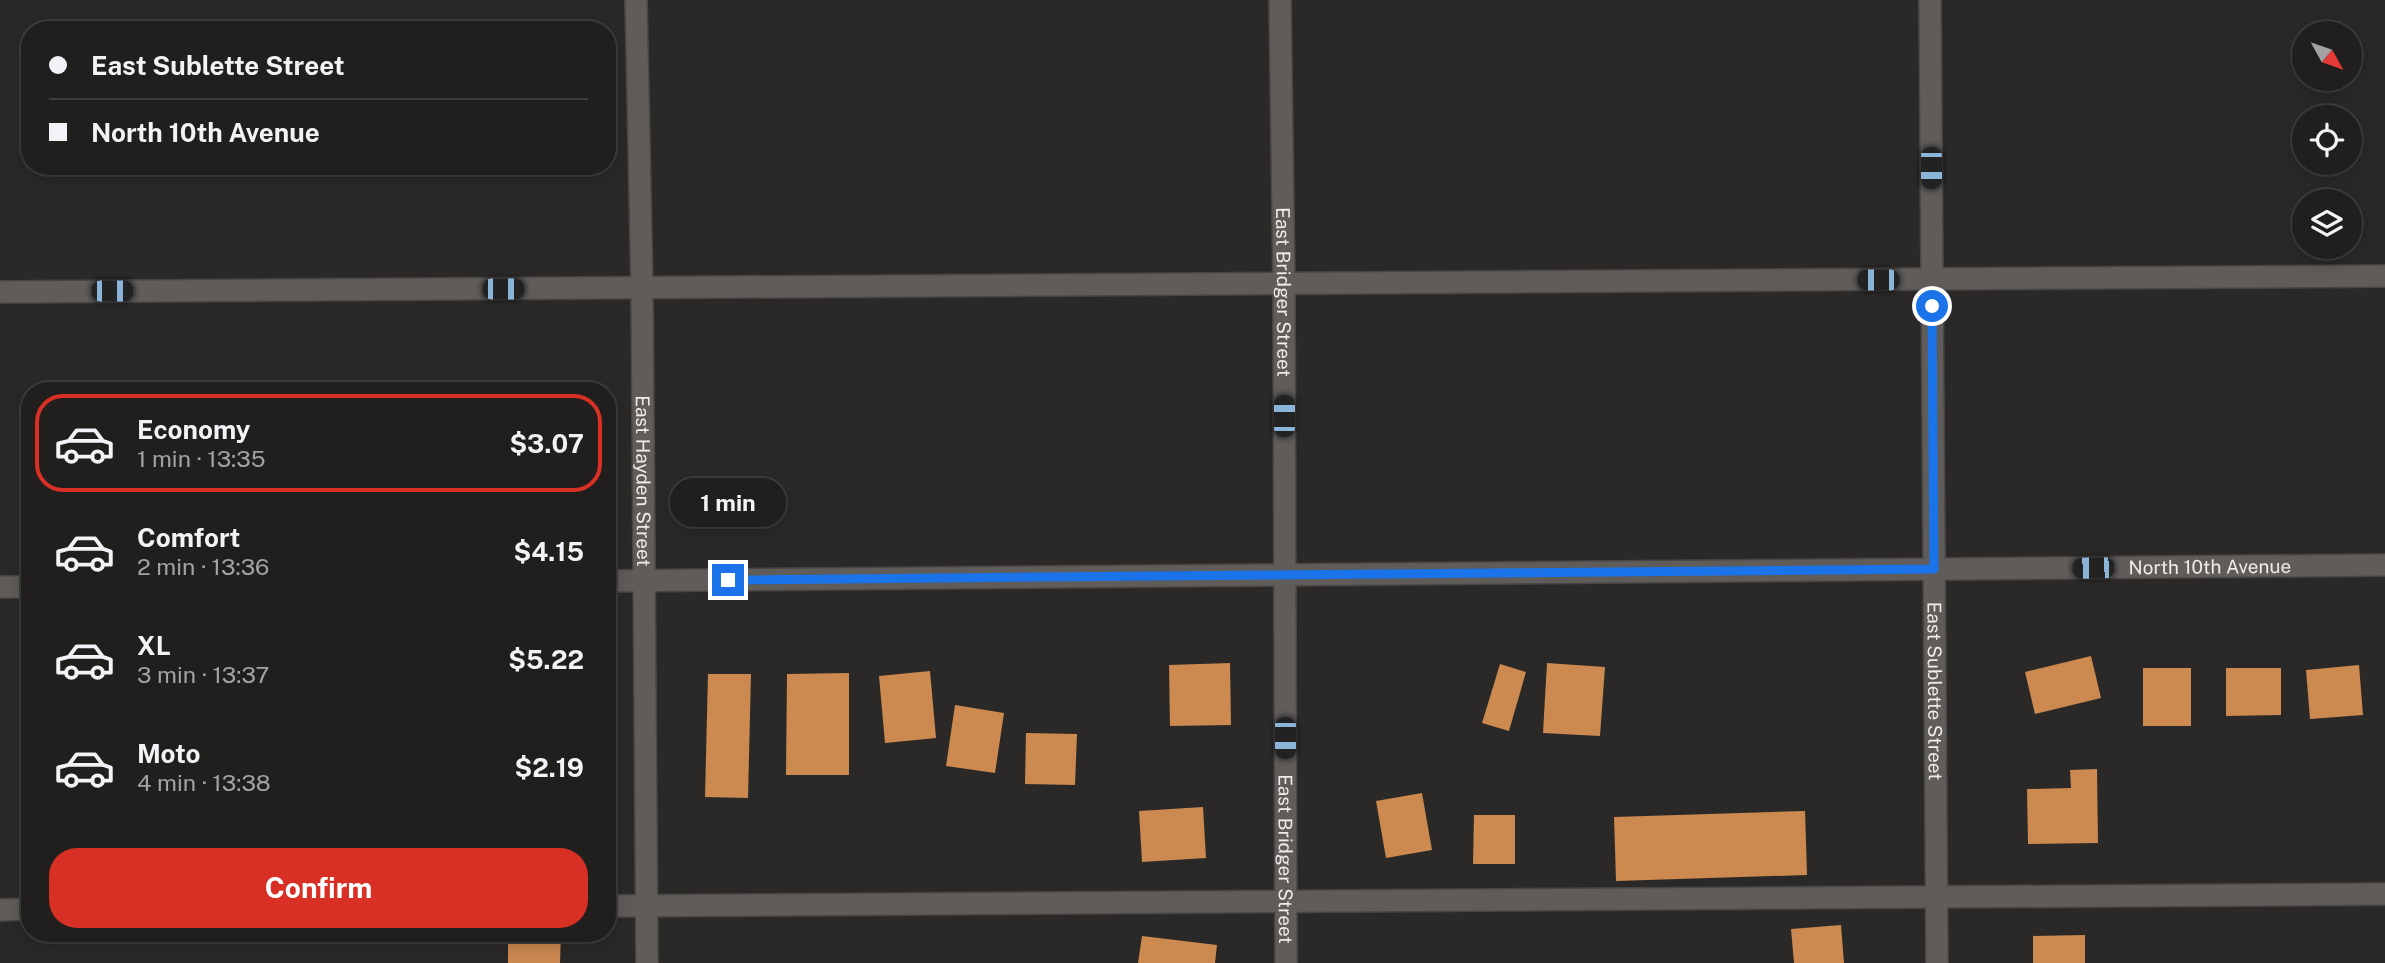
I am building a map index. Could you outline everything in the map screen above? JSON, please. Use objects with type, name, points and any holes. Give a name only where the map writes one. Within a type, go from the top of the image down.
[{"type":"street","name":"East Hayden Street","points":[[636,0],[642,288],[647,963]]},
{"type":"street","name":"East Bridger Street","points":[[1280,0],[1284,284],[1286,963]]},
{"type":"street","name":"East Sublette Street","points":[[1930,0],[1937,963]]},
{"type":"street","points":[[0,292],[2385,276]]},
{"type":"street","name":"North 10th Avenue","points":[[616,581],[2385,565]]},
{"type":"street","points":[[0,587],[21,587]]},
{"type":"street","points":[[616,906],[2385,894]]},
{"type":"street","points":[[0,909],[21,909]]},
{"type":"building","points":[[2091,656],[2101,698],[2035,714],[2025,672]]},
{"type":"building","points":[[1230,663],[1231,725],[1170,726],[1169,665]]},
{"type":"building","points":[[1547,663],[1605,667],[1600,736],[1543,733]]},
{"type":"building","points":[[1500,664],[1526,672],[1509,731],[1482,723]]},
{"type":"building","points":[[2359,665],[2363,715],[2310,719],[2306,670]]},
{"type":"building","points":[[2143,668],[2191,668],[2191,726],[2143,726]]},
{"type":"building","points":[[2226,668],[2281,668],[2281,715],[2226,716]]},
{"type":"building","points":[[930,671],[936,738],[885,743],[879,676]]},
{"type":"building","points":[[849,673],[849,775],[786,775],[787,674]]},
{"type":"building","points":[[708,674],[751,674],[748,798],[705,797]]},
{"type":"building","points":[[955,705],[1004,713],[995,773],[946,766]]},
{"type":"building","points":[[1026,733],[1077,734],[1075,785],[1025,784]]},
{"type":"building","points":[[2097,769],[2098,843],[2028,844],[2027,789],[2071,788],[2070,770]]},
{"type":"building","points":[[1422,793],[1432,850],[1386,858],[1376,801]]},
{"type":"building","points":[[1203,807],[1206,858],[1142,862],[1139,811]]},
{"type":"building","points":[[1805,811],[1807,875],[1616,881],[1614,817]]},
{"type":"building","points":[[1474,815],[1515,815],[1515,864],[1473,864]]},
{"type":"building","points":[[1841,925],[1844,963],[1794,963],[1791,929]]},
{"type":"building","points":[[2085,935],[2085,963],[2033,963],[2033,936]]},
{"type":"building","points":[[1142,936],[1217,945],[1215,963],[1138,963]]},
{"type":"building","points":[[508,942],[561,942],[560,963],[508,963]]},
{"type":"route","points":[[728,580],[1934,569],[1932,306]]}]
